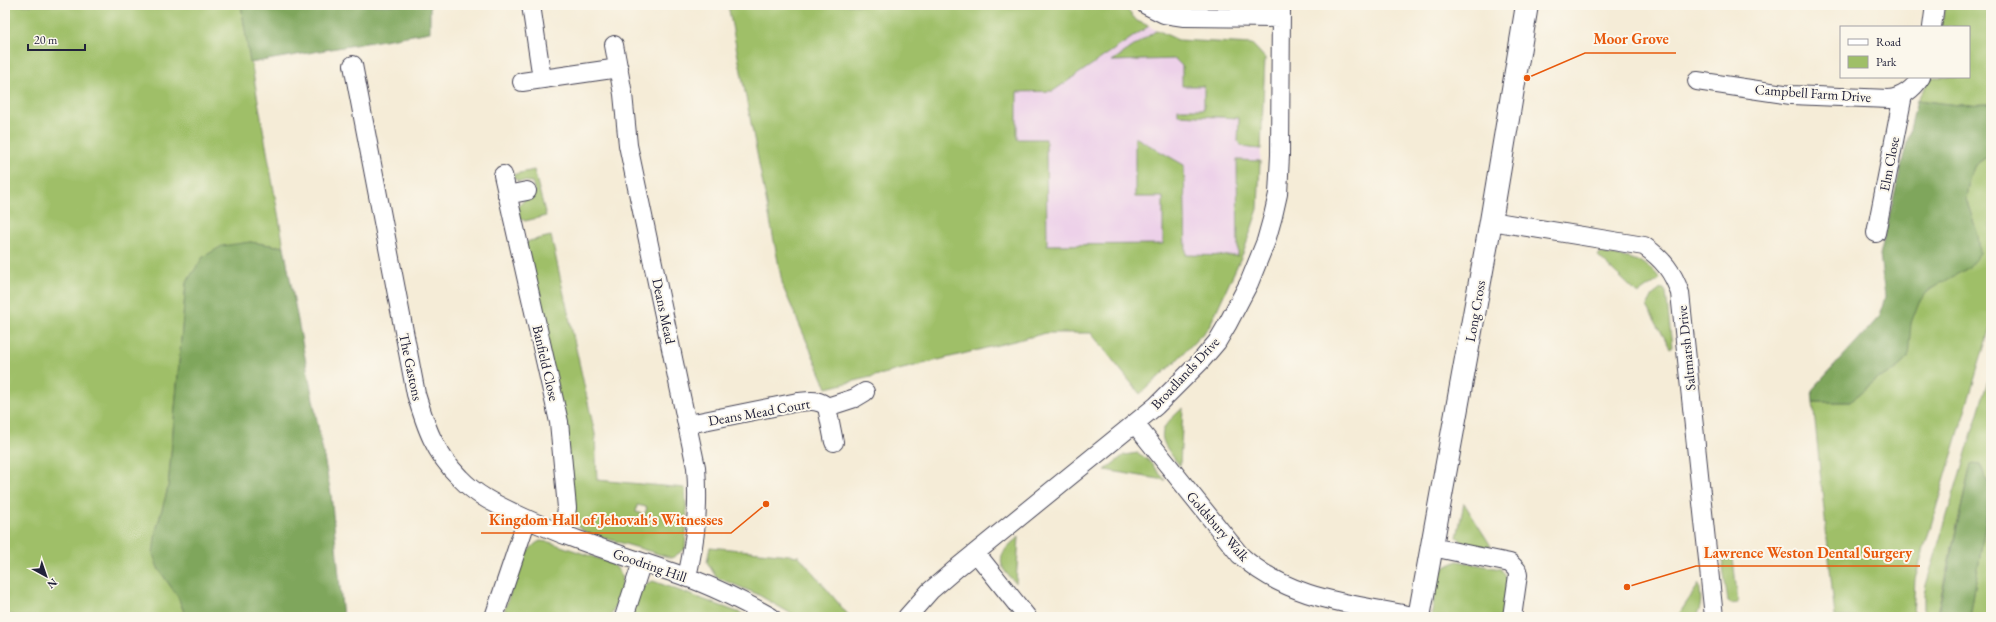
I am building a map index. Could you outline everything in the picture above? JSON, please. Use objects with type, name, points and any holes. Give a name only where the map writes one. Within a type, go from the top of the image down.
[{"type":"street","points":[[531,5],[542,79]]},
{"type":"street","points":[[1146,5],[1164,14],[1184,18],[1281,12]]},
{"type":"street","name":"Long Cross","points":[[1419,617],[1491,221],[1527,5]]},
{"type":"street","points":[[1932,26],[1936,5]]},
{"type":"street","name":"Broadlands Drive","points":[[907,617],[930,592],[976,553],[1135,424],[1188,375],[1217,342],[1249,283],[1266,241],[1274,216],[1279,174],[1281,12]]},
{"type":"street","name":"Deans Mead","points":[[614,45],[620,68],[628,145],[689,424],[696,466],[698,509],[696,532],[687,577]]},
{"type":"street","name":"The Gastons","points":[[353,65],[416,394],[429,435],[437,451],[449,467],[475,492],[527,519]]},
{"type":"street","points":[[522,82],[620,68]]},
{"type":"street","points":[[1903,95],[1913,87],[1920,78]]},
{"type":"street","name":"Campbell Farm Drive","points":[[1697,81],[1792,95],[1889,99],[1903,95]]},
{"type":"street","name":"Elm Close","points":[[1876,233],[1903,95]]},
{"type":"street","name":"Banfield Close","points":[[503,175],[559,422],[567,508],[563,534]]},
{"type":"street","points":[[507,195],[527,191]]},
{"type":"street","name":"Saltmarsh Drive","points":[[1491,221],[1644,246],[1657,255],[1674,277],[1680,294],[1714,617]]},
{"type":"street","name":"Deans Mead Court","points":[[827,407],[855,398],[865,392]]},
{"type":"street","name":"Deans Mead Court","points":[[689,424],[809,401],[820,402],[827,407],[834,442]]},
{"type":"street","name":"Goldsbury Walk","points":[[1135,424],[1240,555],[1261,572],[1284,585],[1311,595],[1419,617]]},
{"type":"street","points":[[494,617],[527,519]]},
{"type":"street","name":"Goodring Hill","points":[[527,519],[563,534],[687,577],[749,605],[771,617]]},
{"type":"street","points":[[1432,548],[1510,563],[1517,570],[1518,575],[1512,617]]},
{"type":"street","points":[[976,553],[1027,617]]},
{"type":"street","points":[[624,617],[642,562]]},
{"type":"shaded area","points":[[728,5],[1123,5],[1137,21],[1178,40],[1252,44],[1265,58],[1258,209],[1244,251],[1209,327],[1177,360],[1140,394],[1091,333],[1046,333],[827,388],[783,287]]},
{"type":"green space","points":[[5,5],[241,5],[284,247],[250,242],[186,283],[168,488],[156,531],[158,568],[178,597],[186,617],[18,617],[5,613]]},
{"type":"green space","points":[[241,5],[430,5],[430,32],[250,63]]},
{"type":"green space","points":[[728,5],[1123,5],[1137,21],[1149,26],[1053,91],[1017,92],[1017,139],[1046,139],[1047,245],[1163,244],[1163,197],[1135,197],[1135,137],[1184,165],[1186,255],[1238,256],[1237,160],[1260,161],[1258,209],[1244,251],[1209,327],[1177,360],[1140,394],[1091,333],[1046,333],[827,388],[783,287]]},
{"type":"green space","points":[[1945,5],[1991,5],[1991,104],[1957,105],[1917,100],[1930,78],[1970,78],[1970,26],[1941,26]]},
{"type":"green space","points":[[1157,30],[1178,40],[1252,44],[1265,58],[1261,149],[1245,147],[1238,142],[1239,118],[1178,115],[1178,109],[1204,109],[1204,86],[1182,86],[1182,66],[1175,59],[1112,61]]},
{"type":"green space","points":[[1917,100],[1957,105],[1991,104],[1991,154],[1975,165],[1969,179],[1966,199],[1978,235],[1980,253],[1968,268],[1929,290],[1919,302],[1911,323],[1908,358],[1895,370],[1877,379],[1850,402],[1813,402],[1812,390],[1880,316],[1885,296],[1880,255]]},
{"type":"green space","points":[[1991,154],[1991,324],[1915,579],[1913,617],[1835,617],[1813,402],[1850,402],[1877,379],[1895,370],[1908,358],[1910,330],[1914,312],[1918,303],[1930,290],[1968,268],[1978,235],[1966,199],[1969,179],[1975,165]]},
{"type":"green space","points":[[534,170],[546,216],[525,221],[520,218],[518,207],[527,197],[535,193],[532,182],[518,181],[511,175]]},
{"type":"green space","points":[[551,236],[595,434],[597,480],[685,488],[687,518],[685,549],[672,558],[585,532],[578,527],[574,520],[525,244],[529,241]],"holes":[[[637,505],[647,507],[645,514],[636,512]]]},
{"type":"green space","points":[[250,242],[284,247],[331,494],[343,617],[186,617],[178,597],[158,568],[153,554],[156,531],[168,488],[186,283],[203,257],[222,246]]},
{"type":"green space","points":[[1600,253],[1625,257],[1641,263],[1655,272],[1660,279],[1638,294],[1598,256]]},
{"type":"green space","points":[[1661,289],[1664,289],[1666,292],[1672,347],[1670,348],[1647,306],[1653,295]]},
{"type":"green space","points":[[1991,370],[1991,487],[1980,465],[1971,464],[1936,617],[1924,617],[1924,595],[1926,585]]},
{"type":"green space","points":[[1183,408],[1180,466],[1167,448],[1162,436],[1167,423]]},
{"type":"green space","points":[[1138,453],[1148,460],[1165,480],[1105,470],[1124,455]]},
{"type":"green space","points":[[1971,464],[1980,465],[1991,489],[1970,617],[1937,617]]},
{"type":"green space","points":[[1991,489],[1991,617],[1970,617]]},
{"type":"green space","points":[[1464,503],[1491,546],[1473,546],[1457,537]]},
{"type":"green space","points":[[1019,537],[1016,583],[1009,577],[1002,565],[1001,559],[1006,548]]},
{"type":"green space","points":[[540,541],[549,542],[611,563],[617,569],[621,575],[622,582],[619,596],[610,617],[557,617],[504,611],[522,562],[533,546]]},
{"type":"green space","points":[[710,547],[799,556],[850,617],[797,617],[757,594],[716,577],[707,562]]},
{"type":"green space","points":[[1733,558],[1738,603],[1731,604],[1728,602],[1722,560]]},
{"type":"green space","points":[[1457,561],[1501,569],[1508,580],[1504,617],[1431,617],[1438,575],[1445,567]]},
{"type":"green space","points":[[653,581],[743,614],[741,617],[629,617],[635,601],[644,586]]},
{"type":"green space","points":[[1699,584],[1701,601],[1698,613],[1695,617],[1677,617]]},
{"type":"place","name":"Moor Grove","points":[[1527,78]]},
{"type":"place","name":"Kingdom Hall of Jehovah's Witnesses","points":[[766,504]]},
{"type":"place","name":"Lawrence Weston Dental Surgery","points":[[1627,587]]}]
